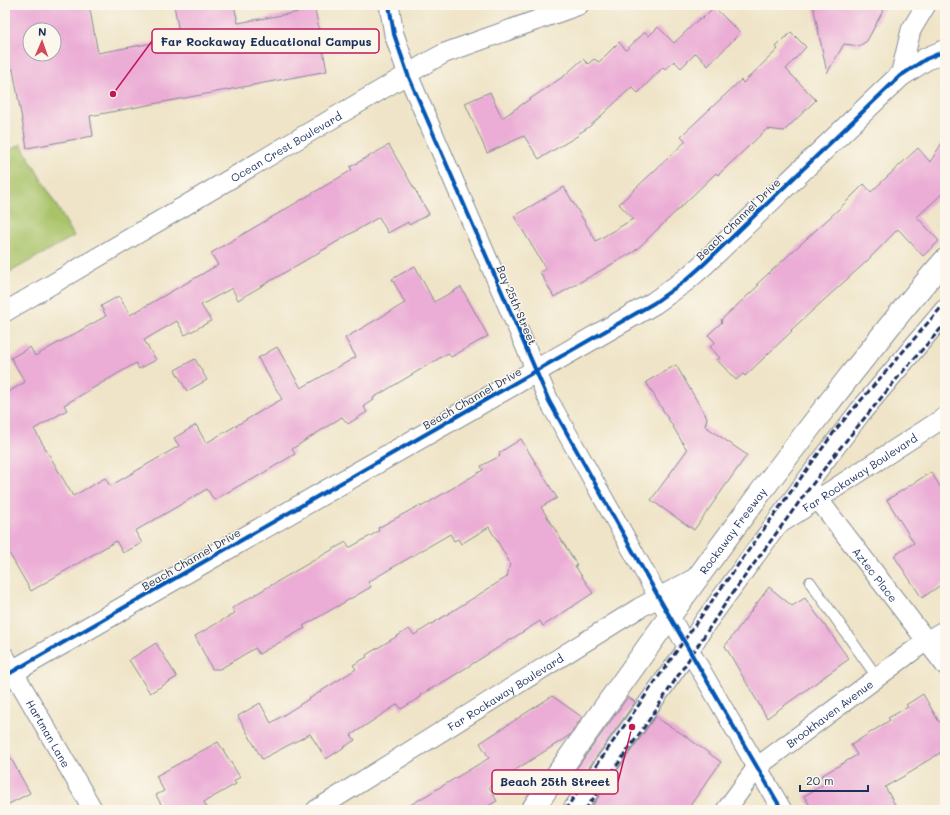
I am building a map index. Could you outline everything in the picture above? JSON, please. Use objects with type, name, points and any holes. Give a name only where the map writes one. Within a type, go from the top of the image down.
[{"type":"street","name":"Bay 25th Street","points":[[389,5],[394,34],[408,74],[549,401],[664,606],[782,810]]},
{"type":"street","name":"Ocean Crest Boulevard","points":[[5,312],[445,53],[579,5]]},
{"type":"street","points":[[900,76],[911,30],[926,5]]},
{"type":"street","name":"Beach Channel Drive","points":[[8,668],[649,306],[686,280],[900,76],[926,59],[945,51]]},
{"type":"street","name":"Rockaway Freeway","points":[[532,810],[664,606],[698,577],[785,460],[881,337],[945,260]]},
{"type":"street","points":[[574,810],[689,648],[704,624],[774,528],[812,490],[860,412],[945,311]]},
{"type":"street","name":"Far Rockaway Boulevard","points":[[812,490],[945,417]]},
{"type":"street","name":"Aztec Place","points":[[812,490],[945,665]]},
{"type":"street","name":"Far Rockaway Boulevard","points":[[316,810],[633,612],[664,606]]},
{"type":"street","name":"Brookhaven Avenue","points":[[726,810],[757,767],[926,641],[945,630]]},
{"type":"street","name":"Hartman Lane","points":[[8,668],[93,810]]},
{"type":"lane","points":[[810,582],[877,677]]},
{"type":"green space","points":[[21,144],[74,236],[5,275],[5,153]]},
{"type":"building","points":[[5,5],[89,5],[98,53],[180,38],[174,5],[234,5],[238,23],[315,9],[327,71],[90,116],[93,136],[27,148],[13,69],[5,70]]},
{"type":"building","points":[[813,5],[886,5],[867,41],[859,46],[844,44],[827,73]]},
{"type":"building","points":[[714,7],[740,33],[708,66],[696,53],[681,68],[674,61],[665,69],[663,67],[638,93],[632,87],[589,127],[578,134],[579,135],[539,159],[524,136],[487,153],[465,103],[490,92],[502,118],[564,76],[583,59],[588,64],[594,59],[599,62],[619,42],[626,50],[645,32],[649,36],[658,27],[674,43]]},
{"type":"building","points":[[791,32],[806,47],[786,69],[816,100],[784,131],[767,129],[718,175],[716,173],[635,251],[554,297],[540,272],[546,269],[514,216],[564,187],[596,241],[633,219],[619,204],[686,141],[681,136],[741,80],[743,83],[778,49],[776,47]]},
{"type":"building","points":[[945,138],[945,191],[917,217],[939,241],[923,256],[898,229],[866,262],[791,330],[792,331],[745,376],[743,374],[736,380],[717,360],[720,358],[710,347],[715,342],[708,335],[722,322],[721,320],[759,285],[757,284],[864,184],[871,192],[918,148],[930,162]]},
{"type":"building","points":[[389,145],[429,214],[409,225],[408,222],[388,233],[379,217],[238,300],[232,288],[201,305],[211,321],[185,335],[177,321],[144,340],[156,360],[139,369],[136,363],[64,405],[67,410],[34,429],[73,496],[105,478],[110,486],[179,446],[174,438],[196,425],[206,443],[282,399],[258,358],[277,347],[301,388],[356,357],[345,338],[405,303],[392,279],[415,266],[434,302],[461,287],[488,336],[451,357],[448,353],[373,398],[374,400],[364,407],[367,412],[348,424],[342,417],[292,449],[295,454],[250,481],[249,480],[214,500],[207,489],[135,531],[142,543],[123,553],[116,541],[31,591],[5,546],[5,394],[25,382],[11,358],[30,347],[35,356],[106,316],[101,306],[119,296],[130,315],[218,265],[211,253],[352,170],[350,167]]},
{"type":"building","points":[[195,359],[207,380],[187,391],[175,370]]},
{"type":"building","points":[[676,365],[707,418],[705,426],[747,455],[694,530],[651,500],[687,450],[646,382]]},
{"type":"building","points":[[521,439],[557,498],[541,507],[577,565],[575,566],[593,593],[543,626],[540,621],[450,678],[420,695],[421,697],[401,709],[398,704],[351,735],[355,740],[326,759],[310,734],[262,759],[238,716],[260,703],[271,723],[356,669],[353,665],[367,657],[366,655],[409,629],[414,635],[507,577],[510,563],[489,527],[461,544],[458,539],[454,541],[450,534],[368,582],[371,587],[303,626],[305,628],[259,654],[255,648],[220,669],[212,669],[195,636],[235,613],[232,608],[323,555],[346,542],[349,548],[379,531],[378,528],[420,505],[421,507],[483,470],[481,466],[500,456],[499,453]]},
{"type":"building","points":[[931,472],[945,494],[945,582],[922,598],[894,556],[914,543],[887,500]]},
{"type":"building","points":[[769,587],[792,606],[805,598],[849,659],[767,718],[725,646]]},
{"type":"building","points":[[156,643],[177,677],[150,693],[129,660]]},
{"type":"building","points":[[923,694],[939,722],[945,718],[945,750],[885,787],[898,810],[813,810],[804,796],[826,783],[821,776],[857,755],[851,745],[890,720],[888,718],[908,707],[906,705]]},
{"type":"building","points":[[552,696],[582,717],[570,735],[489,787],[497,801],[481,810],[402,810],[489,758],[480,743]]},
{"type":"building","points":[[628,697],[635,702],[572,791],[564,786]]},
{"type":"building","points":[[655,717],[681,733],[721,762],[687,810],[601,810],[593,805]]},
{"type":"building","points":[[218,742],[240,777],[234,781],[236,784],[204,802],[208,810],[164,810],[156,795],[164,791],[156,776]]},
{"type":"building","points":[[5,748],[30,793],[5,806]]},
{"type":"railway","points":[[565,810],[709,605],[837,428],[945,303]]},
{"type":"railway","points":[[585,810],[645,726],[729,598],[805,494],[840,448],[904,370],[945,324]]},
{"type":"cycle path","points":[[389,5],[394,34],[408,75],[549,401],[659,598],[782,810]]},
{"type":"cycle path","points":[[5,676],[654,303],[686,280],[703,265],[900,76],[926,59],[945,51]]},
{"type":"place","name":"Far Rockaway Educational Campus","points":[[113,94]]},
{"type":"place","name":"Beach 25th Street","points":[[632,727]]}]
